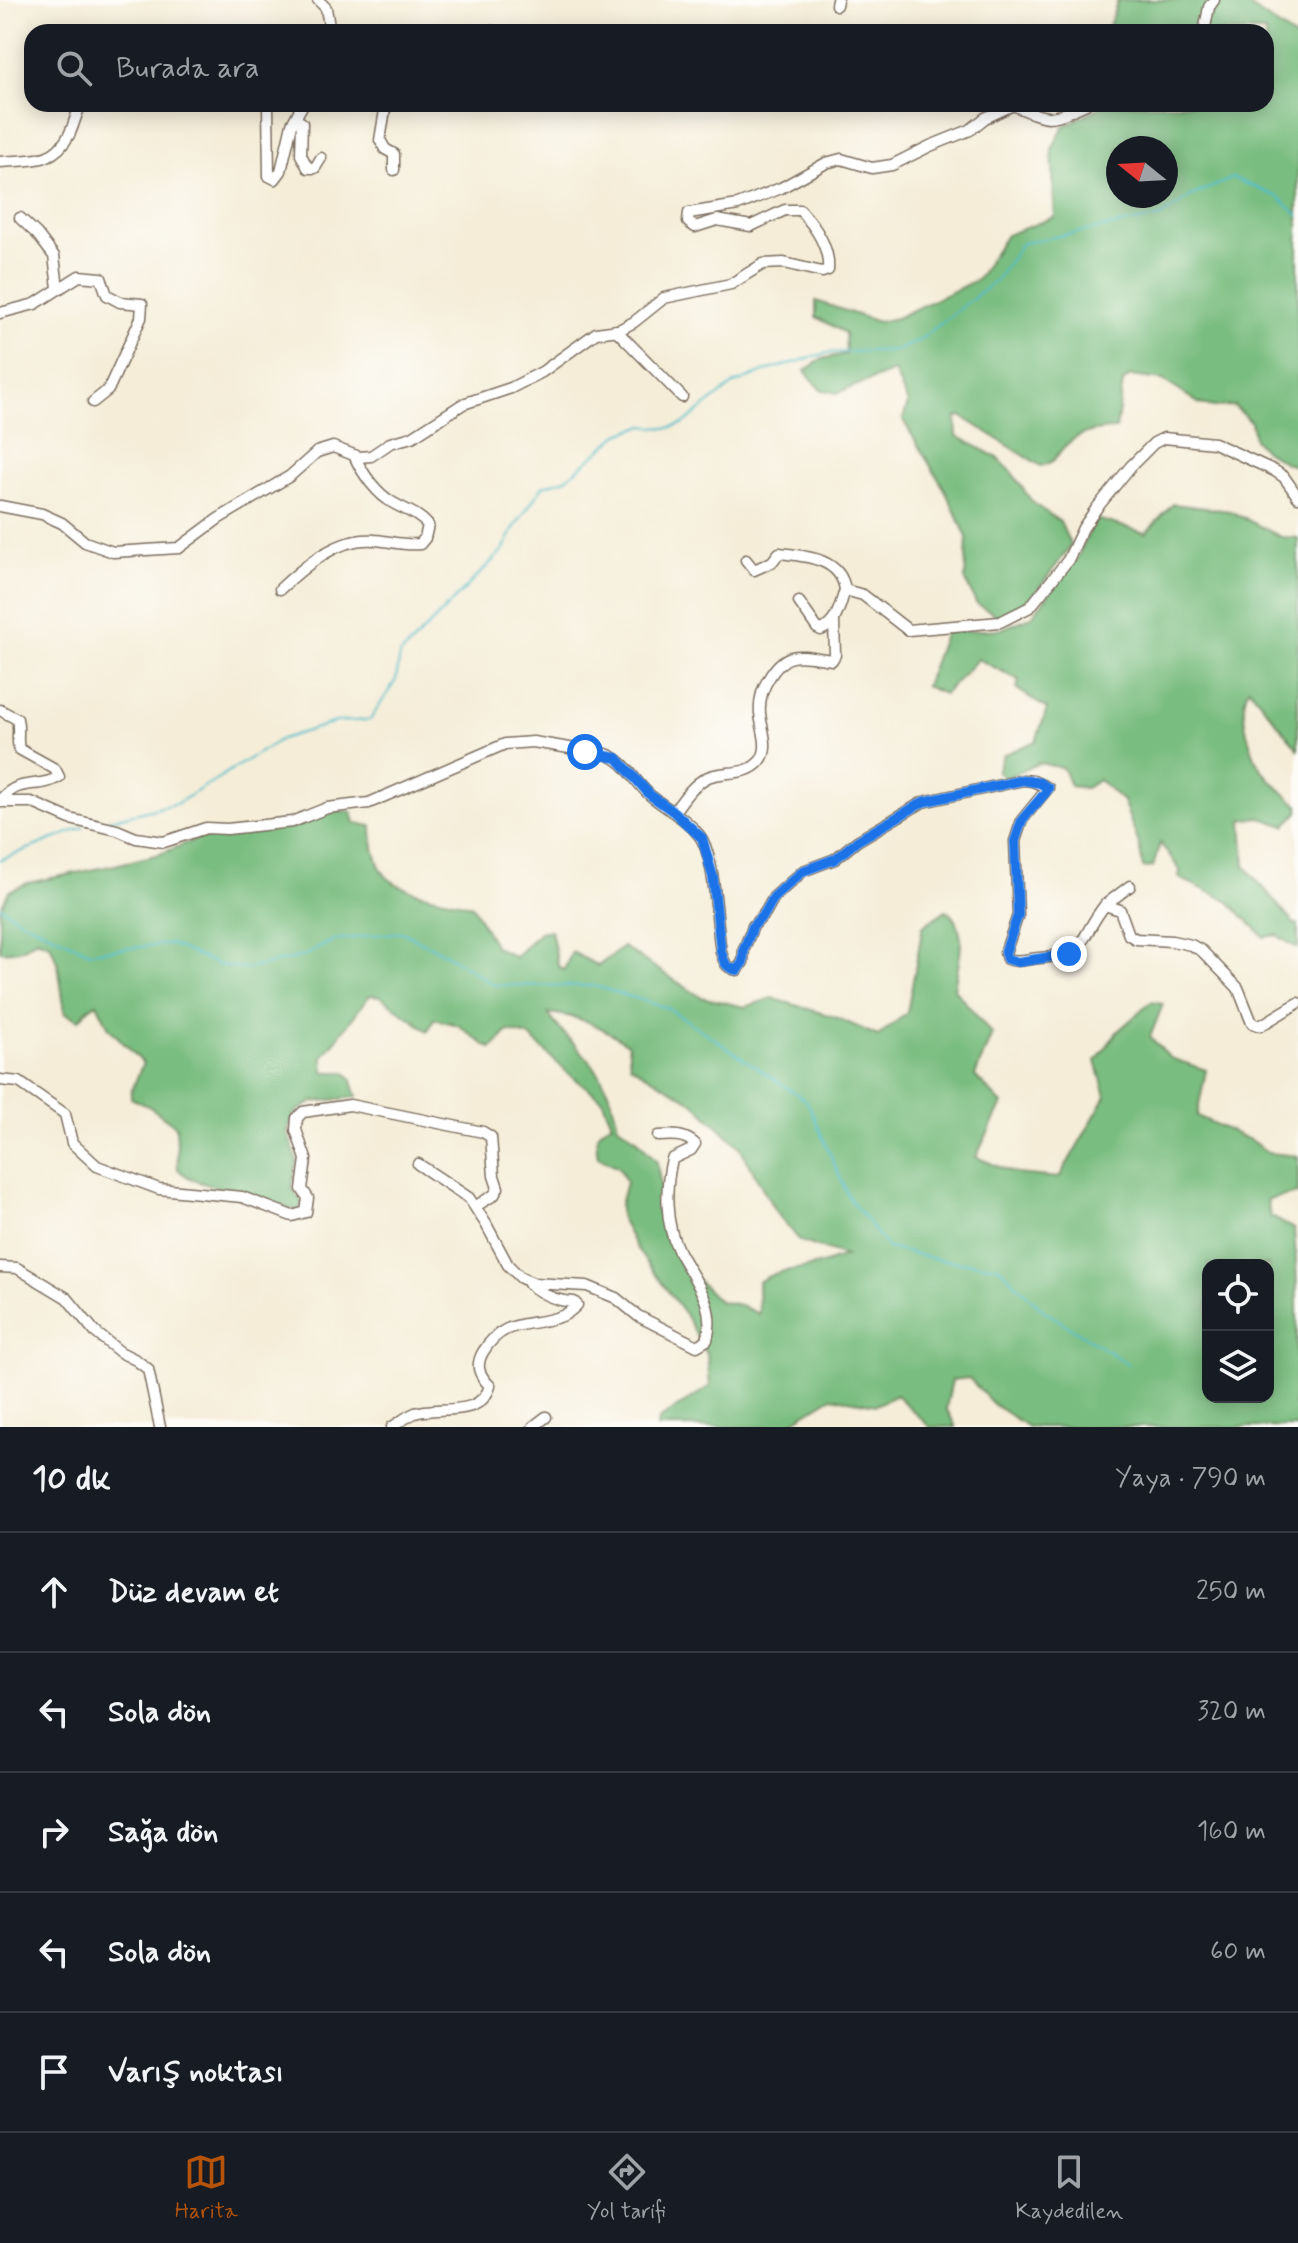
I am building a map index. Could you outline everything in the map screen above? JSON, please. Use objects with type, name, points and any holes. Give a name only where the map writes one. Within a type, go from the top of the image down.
[{"type":"street","points":[[318,0],[326,8],[327,24]]},
{"type":"street","points":[[1206,24],[1209,7],[1214,0]]},
{"type":"street","points":[[0,162],[46,158],[60,149],[78,112]]},
{"type":"street","points":[[268,112],[267,163],[269,176],[275,179],[281,171],[292,124],[299,112]]},
{"type":"street","points":[[385,112],[380,140],[385,149],[394,154],[394,170]]},
{"type":"street","points":[[0,506],[42,514],[62,523],[85,542],[113,552],[179,548],[218,519],[290,476],[317,452],[333,447],[359,457],[371,456],[390,443],[412,437],[463,404],[511,388],[542,372],[596,333],[616,330],[634,322],[664,298],[731,284],[763,264],[784,263],[822,272],[828,270],[829,258],[813,224],[800,210],[785,210],[751,226],[717,220],[695,227],[688,222],[689,213],[738,205],[781,188],[826,163],[841,159],[872,168],[892,165],[970,130],[998,112]]},
{"type":"street","points":[[1029,112],[1043,118],[1069,112]]},
{"type":"street","points":[[296,119],[302,123],[301,155],[308,168],[315,168],[321,158]]},
{"type":"street","points":[[20,218],[54,256],[58,288]]},
{"type":"street","points":[[0,313],[35,304],[79,276],[101,278],[107,295],[120,302],[142,304],[141,318],[108,390],[93,402]]},
{"type":"street","points":[[616,330],[682,397]]},
{"type":"street","points":[[845,590],[863,595],[908,630],[1000,622],[1015,615],[1030,607],[1042,594],[1068,560],[1096,509],[1131,466],[1154,443],[1164,438],[1214,443],[1275,471],[1284,477],[1298,497]]},
{"type":"street","points":[[280,589],[325,553],[352,541],[372,539],[411,545],[420,544],[425,538],[428,525],[412,511],[383,496],[354,455]]},
{"type":"street","points":[[746,560],[754,570],[772,562],[779,553],[810,557],[830,565],[844,581],[845,590],[829,627],[817,628],[799,602]]},
{"type":"street","points":[[674,812],[695,786],[709,777],[732,775],[758,763],[764,753],[760,706],[766,683],[778,663],[786,658],[796,656],[832,660],[835,655],[834,621]]},
{"type":"street","points":[[0,710],[17,719],[19,749],[55,769],[59,777],[10,788],[0,801]]},
{"type":"street","points":[[0,801],[31,802],[70,819],[117,830],[136,838],[164,842],[206,828],[227,829],[292,822],[327,808],[369,803],[505,744],[533,742],[617,758],[650,795],[702,838],[713,877],[721,952],[724,963],[730,969],[737,970],[743,962],[749,933],[774,897],[803,871],[835,859],[857,841],[923,802],[1023,780],[1048,788],[1022,820],[1015,841],[1018,915],[1005,953],[1007,959],[1018,962],[1069,954],[1086,938],[1105,905],[1130,886]]},
{"type":"street","points":[[1105,905],[1120,910],[1129,935],[1136,939],[1172,941],[1202,951],[1238,988],[1252,1023],[1260,1026],[1298,1003]]},
{"type":"street","points":[[0,1080],[19,1082],[65,1114],[72,1143],[97,1166],[159,1189],[242,1197],[292,1216],[306,1212],[308,1198],[302,1189],[306,1159],[296,1130],[297,1118],[303,1112],[350,1105],[483,1132],[491,1137],[498,1188],[494,1195],[476,1206]]},
{"type":"street","points":[[521,1278],[533,1283],[587,1286],[616,1298],[638,1316],[697,1346],[707,1340],[708,1309],[695,1275],[678,1251],[667,1198],[672,1159],[691,1150],[695,1144],[689,1138],[677,1135],[658,1136]]},
{"type":"street","points":[[392,1427],[415,1413],[475,1405],[490,1386],[479,1375],[478,1361],[490,1341],[506,1328],[564,1316],[577,1305],[542,1294],[521,1278],[508,1265],[469,1198],[418,1164]]},
{"type":"street","points":[[0,1267],[17,1268],[67,1298],[95,1332],[148,1369],[160,1427]]},
{"type":"street","points":[[533,1427],[546,1417]]},
{"type":"green space","points":[[1118,0],[1241,0],[1298,40],[1298,467],[1264,450],[1254,439],[1251,422],[1234,406],[1200,404],[1163,380],[1130,376],[1123,382],[1116,429],[1083,434],[1066,445],[1054,460],[1041,466],[961,416],[956,418],[957,436],[996,457],[1010,470],[1033,503],[1060,522],[1071,546],[1026,605],[999,617],[976,603],[965,579],[967,537],[944,488],[903,420],[908,403],[894,371],[837,393],[820,389],[805,371],[822,359],[846,354],[845,333],[816,317],[816,301],[878,322],[896,318],[977,280],[1006,235],[1055,217],[1052,149],[1064,126],[1091,112],[1274,112],[1274,24],[1110,24]]},
{"type":"green space","points":[[1173,504],[1230,511],[1281,537],[1298,538],[1298,749],[1249,688],[1244,708],[1247,733],[1260,767],[1298,805],[1298,812],[1285,826],[1259,817],[1242,820],[1245,866],[1295,925],[1298,924],[1298,949],[1277,935],[1264,937],[1227,900],[1179,878],[1180,870],[1160,843],[1153,867],[1143,868],[1139,844],[1123,801],[1099,780],[1086,788],[1070,786],[1063,768],[1039,763],[1006,778],[997,772],[1003,755],[1036,741],[1047,709],[1017,689],[1019,680],[978,659],[944,694],[925,686],[945,632],[1001,629],[1031,617],[1077,558],[1096,519],[1146,533]]},
{"type":"green space","points":[[330,812],[352,812],[355,823],[372,826],[378,862],[389,879],[417,892],[472,905],[495,947],[515,957],[540,932],[551,930],[558,966],[564,970],[572,952],[598,966],[623,947],[701,997],[745,1007],[772,998],[835,1017],[878,1036],[907,1013],[923,926],[946,910],[954,918],[961,936],[954,989],[992,1034],[975,1076],[1002,1104],[976,1157],[1016,1174],[1059,1178],[1106,1096],[1096,1061],[1118,1031],[1151,1002],[1163,1004],[1150,1037],[1170,1058],[1206,1070],[1197,1116],[1250,1140],[1269,1153],[1298,1156],[1298,1193],[1267,1200],[1270,1216],[1294,1229],[1297,1316],[1294,1404],[1298,1409],[1298,1427],[1028,1427],[993,1404],[969,1378],[952,1380],[946,1408],[956,1427],[930,1427],[896,1395],[876,1405],[832,1397],[783,1427],[657,1427],[659,1420],[710,1386],[707,1355],[685,1314],[638,1251],[620,1217],[626,1182],[619,1167],[598,1157],[598,1136],[602,1129],[612,1123],[602,1099],[569,1074],[529,1036],[508,1031],[492,1048],[458,1025],[434,1019],[428,1031],[380,996],[370,995],[323,1057],[324,1072],[345,1072],[351,1078],[357,1097],[313,1102],[295,1113],[287,1132],[297,1159],[292,1188],[302,1203],[298,1210],[246,1192],[195,1180],[178,1169],[176,1126],[131,1098],[143,1063],[109,1028],[97,1003],[79,1020],[65,1013],[58,964],[50,944],[36,939],[20,950],[0,951],[0,909],[9,891],[28,883],[160,854],[199,838],[300,825]],"holes":[[[548,1013],[590,1023],[628,1044],[630,1065],[694,1103],[740,1147],[775,1211],[800,1241],[845,1256],[780,1272],[758,1282],[759,1314],[719,1301],[681,1264],[665,1217],[657,1162],[636,1138],[618,1126],[609,1093],[599,1074]]]},
{"type":"waterway","points":[[101,822],[178,803],[281,739],[336,722],[370,720],[396,680],[400,655],[503,550],[543,486],[566,479],[619,434],[642,426],[668,428],[683,424],[732,385],[766,371],[827,353],[898,350],[921,339],[996,280],[1022,243],[1161,217],[1191,196],[1233,178],[1278,197],[1298,215]]},
{"type":"waterway","points":[[0,860],[84,827]]},
{"type":"waterway","points":[[0,906],[18,919],[90,952],[170,944],[219,965],[247,969],[304,956],[334,940],[402,932],[446,954],[494,985],[594,986],[668,1008],[807,1101],[849,1198],[888,1248],[940,1260],[998,1266],[1043,1310],[1128,1364]]},
{"type":"route","points":[[585,752],[617,758],[650,795],[702,838],[713,877],[721,952],[724,963],[730,969],[737,970],[743,962],[744,949],[753,926],[774,897],[803,871],[835,859],[857,841],[923,802],[1023,780],[1040,783],[1048,788],[1022,820],[1015,841],[1018,921],[1005,953],[1007,959],[1018,962],[1069,954]]}]
